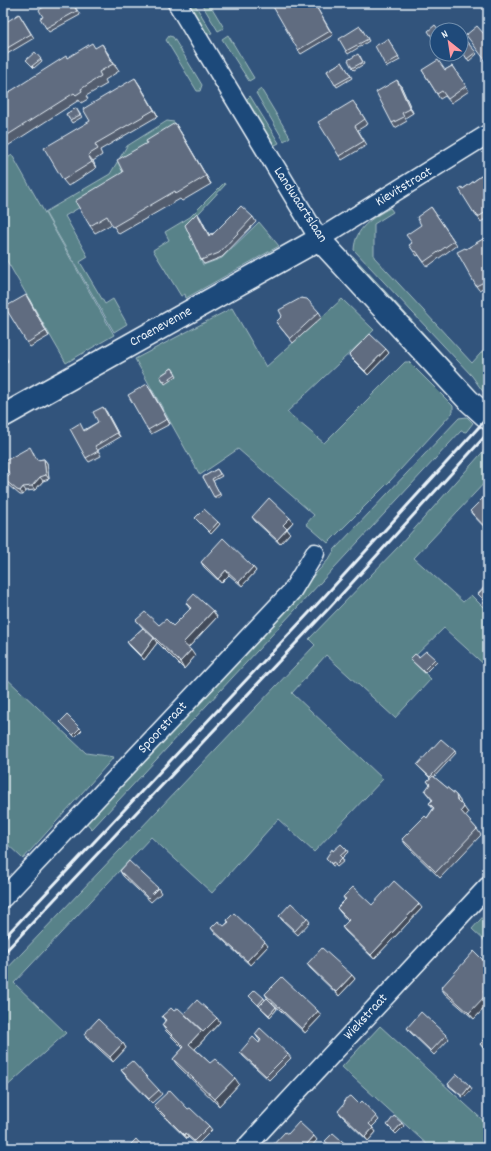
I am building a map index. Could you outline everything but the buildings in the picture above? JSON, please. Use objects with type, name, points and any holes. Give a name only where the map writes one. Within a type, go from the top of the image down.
[{"type":"street","name":"Landwaartslaan","points":[[177,3],[319,239],[468,400],[488,418]]},
{"type":"street","name":"Kievitstraat","points":[[319,239],[488,134]]},
{"type":"street","name":"Craenevenne","points":[[3,416],[319,239]]},
{"type":"street","name":"Spoorstraat","points":[[3,898],[97,789],[292,591],[315,553]]},
{"type":"street","name":"Wiekstraat","points":[[245,1148],[488,886]]},
{"type":"green space","points":[[187,3],[194,3],[212,33],[206,34]]},
{"type":"green space","points":[[201,3],[209,3],[224,28],[218,31]]},
{"type":"green space","points":[[228,35],[254,78],[249,81],[222,39]]},
{"type":"green space","points":[[169,36],[173,37],[202,85],[200,91],[197,91],[166,40]]},
{"type":"green space","points":[[261,89],[290,137],[284,141],[256,93]]},
{"type":"green space","points":[[250,96],[279,143],[273,146],[246,100]]},
{"type":"green space","points":[[167,121],[174,122],[177,128],[128,179],[65,216],[88,257],[80,262],[105,304],[113,299],[127,324],[114,332],[45,212],[110,174],[127,146]]},
{"type":"green space","points":[[12,155],[114,335],[66,363],[3,254],[3,161]]},
{"type":"green space","points":[[224,183],[225,185],[186,227],[203,265],[222,258],[259,222],[279,246],[186,298],[185,294],[181,296],[153,250],[169,240],[165,232],[190,217]]},
{"type":"green space","points":[[390,208],[393,212],[374,224],[374,257],[472,363],[488,345],[488,400],[483,395],[484,393],[472,376],[354,250],[355,242],[366,224]]},
{"type":"green space","points":[[353,256],[455,368],[466,385],[354,262]]},
{"type":"green space","points":[[342,299],[374,330],[287,412],[324,443],[405,362],[409,362],[453,406],[453,412],[390,481],[328,543],[306,524],[314,515],[238,449],[200,475],[135,359],[232,308],[266,367]]},
{"type":"green space","points":[[467,417],[473,423],[466,432],[461,431],[92,829],[83,819],[297,594],[329,559],[335,549],[459,418]]},
{"type":"green space","points":[[488,446],[488,479],[414,558],[463,602],[471,595],[488,612],[488,668],[444,628],[411,660],[431,679],[395,718],[326,655],[292,693],[383,779],[314,852],[278,819],[212,893],[151,837],[14,983],[66,1033],[3,1090],[3,973],[315,645],[309,639],[400,545]]},
{"type":"green space","points":[[3,675],[86,753],[114,757],[23,859],[3,840]]},
{"type":"green space","points":[[488,911],[488,944],[472,929]]},
{"type":"green space","points":[[380,1026],[488,1125],[488,1148],[431,1148],[342,1067]]},
{"type":"railway","points":[[3,939],[323,598],[488,417]]},
{"type":"railway","points":[[3,954],[331,606],[488,433]]}]
